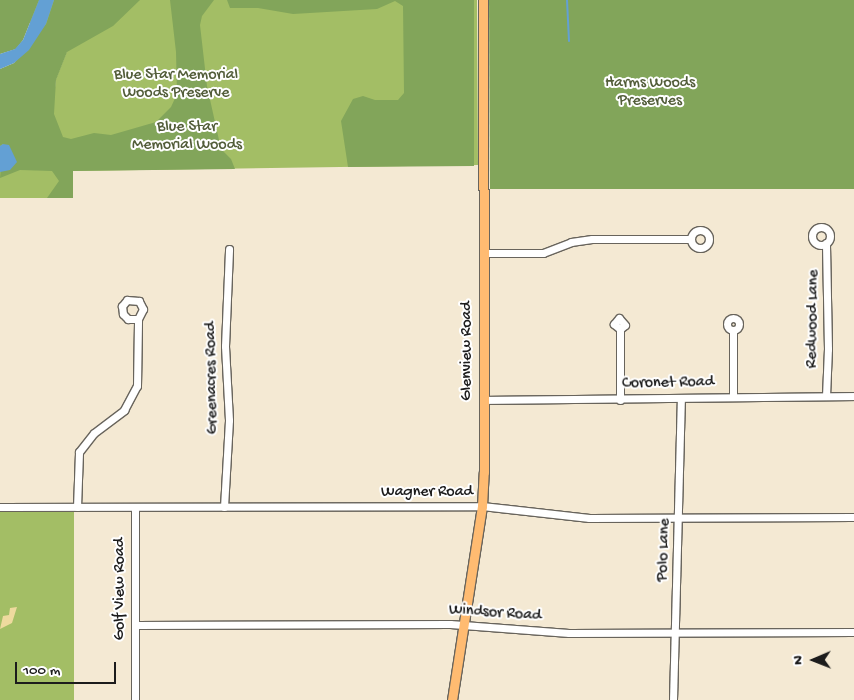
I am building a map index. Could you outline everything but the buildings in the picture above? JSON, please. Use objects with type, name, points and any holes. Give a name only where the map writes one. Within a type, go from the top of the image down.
[{"type":"main road","name":"Glenview Road","points":[[452,700],[482,506],[484,400],[483,0]]},
{"type":"street","points":[[483,254],[543,253],[585,239],[691,239]]},
{"type":"street","name":"Redwood Lane","points":[[826,243],[828,348],[826,396]]},
{"type":"street","name":"Greenacres Road","points":[[224,507],[229,420],[225,346],[230,249]]},
{"type":"street","points":[[77,507],[79,452],[88,438],[124,410],[135,395],[138,319]]},
{"type":"street","points":[[620,329],[620,400]]},
{"type":"street","points":[[733,330],[733,396]]},
{"type":"street","name":"Coronet Road","points":[[484,400],[681,400],[733,396],[854,396]]},
{"type":"street","name":"Polo Lane","points":[[673,700],[674,633],[680,517],[681,400]]},
{"type":"street","name":"Wagner Road","points":[[0,507],[482,506],[589,518],[854,517]]},
{"type":"street","name":"Golf View Road","points":[[135,507],[135,700]]},
{"type":"street","name":"Windsor Road","points":[[134,625],[464,625],[553,632],[854,632]]},
{"type":"green space","name":"Blue Star Memorial Woods Preserve","points":[[0,0],[477,0],[478,165],[73,171],[73,198],[0,198],[0,97],[54,96],[56,79],[67,51]]},
{"type":"green space","points":[[0,0],[39,0],[23,40],[16,49],[0,54]]},
{"type":"green space","name":"Blue Star Memorial Woods","points":[[54,0],[140,0],[113,26],[67,52],[56,80],[54,114],[63,137],[71,139],[94,133],[111,135],[156,122],[171,107],[177,94],[176,52],[170,0],[214,0],[202,16],[200,25],[207,86],[221,149],[231,159],[235,169],[73,171],[73,198],[47,198],[59,181],[52,171],[20,170],[0,178],[3,144],[0,146],[0,69],[14,63],[46,24]]},
{"type":"green space","points":[[227,0],[474,0],[474,166],[348,167],[341,121],[353,99],[363,96],[375,100],[398,100],[404,93],[403,6],[395,1],[377,9],[293,14],[258,8],[230,8]]},
{"type":"green space","name":"Harms Woods Preserves","points":[[489,0],[854,0],[854,189],[490,189]]},
{"type":"green space","points":[[0,512],[74,512],[74,700],[0,700]]},
{"type":"sand","points":[[17,607],[12,623],[0,629],[3,616],[9,615],[10,608]]},
{"type":"water","points":[[39,0],[54,0],[46,24],[29,50],[14,63],[0,69],[0,54],[15,49],[23,40]]},
{"type":"water","points":[[3,144],[9,145],[17,162],[10,170],[0,172],[0,146]]},
{"type":"waterway","points":[[567,0],[569,41]]}]
